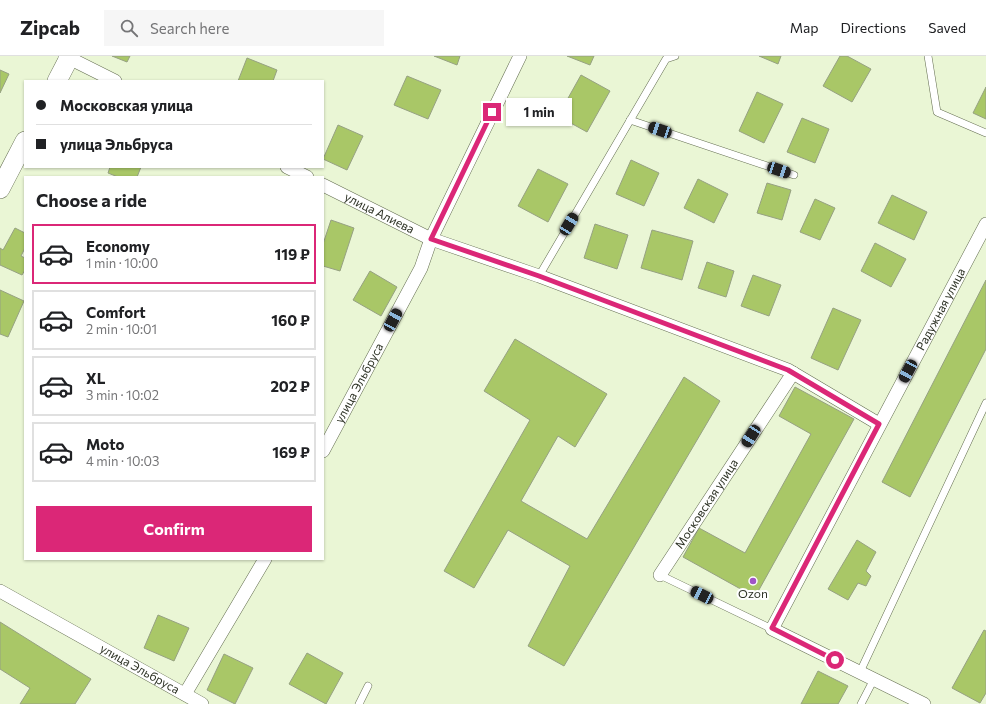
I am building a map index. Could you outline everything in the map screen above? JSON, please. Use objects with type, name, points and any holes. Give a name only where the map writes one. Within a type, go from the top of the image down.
[{"type":"street","name":"улица Эльбруса","points":[[324,449],[421,268],[431,239],[520,56]]},
{"type":"street","points":[[57,80],[68,57],[113,80]]},
{"type":"street","points":[[0,189],[24,143]]},
{"type":"street","points":[[289,168],[305,176]]},
{"type":"street","name":"улица Алиева","points":[[324,186],[431,239],[539,276],[793,373],[879,424]]},
{"type":"street","name":"Радужная улица","points":[[772,628],[986,224]]},
{"type":"street","name":"Московская улица","points":[[660,575],[793,373]]},
{"type":"street","name":"улица Эльбруса","points":[[0,591],[185,694],[264,560]]},
{"type":"street","points":[[772,628],[921,703]]},
{"type":"street","points":[[185,694],[202,704]]},
{"type":"lane","points":[[539,276],[666,59],[675,56]]},
{"type":"lane","points":[[928,56],[938,112],[986,133]]},
{"type":"lane","points":[[630,120],[794,175]]},
{"type":"lane","points":[[860,672],[986,403]]},
{"type":"lane","points":[[660,575],[772,628]]},
{"type":"lane","points":[[861,704],[874,679]]},
{"type":"lane","points":[[359,704],[368,686]]},
{"type":"building","points":[[112,56],[130,56],[127,62]]},
{"type":"building","points":[[434,56],[460,56],[457,65]]},
{"type":"building","points":[[567,56],[594,56],[590,65]]},
{"type":"building","points":[[759,56],[781,56],[778,64]]},
{"type":"building","points":[[840,56],[847,56],[871,69],[852,102],[823,86]]},
{"type":"building","points":[[247,58],[277,70],[273,80],[238,80]]},
{"type":"building","points":[[0,70],[9,74],[0,93]]},
{"type":"building","points":[[581,75],[610,91],[587,132],[558,116]]},
{"type":"building","points":[[407,76],[441,90],[428,119],[394,105]]},
{"type":"building","points":[[986,87],[986,119],[973,113]]},
{"type":"building","points":[[757,92],[783,104],[764,143],[739,131]]},
{"type":"building","points":[[802,118],[829,129],[815,163],[787,152]]},
{"type":"building","points":[[338,125],[363,136],[347,170],[324,159]]},
{"type":"building","points":[[631,160],[659,173],[644,206],[616,194]]},
{"type":"building","points":[[110,168],[141,168],[137,176],[116,176],[108,173]]},
{"type":"building","points":[[538,169],[568,184],[548,222],[518,206]]},
{"type":"building","points":[[698,179],[728,194],[714,223],[684,208]]},
{"type":"building","points":[[767,183],[791,190],[782,220],[757,213]]},
{"type":"building","points":[[892,195],[927,212],[914,240],[878,223]]},
{"type":"building","points":[[815,199],[835,208],[820,240],[800,232]]},
{"type":"building","points":[[331,220],[354,228],[340,271],[324,266],[324,241]]},
{"type":"building","points":[[595,224],[628,235],[617,269],[584,258]]},
{"type":"building","points":[[15,228],[24,232],[24,250],[21,256],[24,258],[24,272],[22,275],[0,265],[0,248],[3,250]]},
{"type":"building","points":[[652,230],[693,241],[682,280],[641,268]]},
{"type":"building","points":[[875,243],[906,259],[891,287],[861,271]]},
{"type":"building","points":[[707,262],[734,271],[726,297],[698,288]]},
{"type":"building","points":[[370,271],[397,287],[381,316],[353,300]]},
{"type":"building","points":[[753,275],[781,285],[769,316],[741,306]]},
{"type":"building","points":[[986,280],[986,349],[910,497],[882,482]]},
{"type":"building","points":[[0,290],[24,301],[8,337],[0,334]]},
{"type":"building","points":[[833,308],[861,320],[838,370],[811,358]]},
{"type":"building","points":[[515,339],[607,394],[575,447],[558,436],[521,501],[587,539],[684,377],[720,401],[564,666],[528,646],[570,566],[508,530],[474,588],[444,571],[530,420],[484,391]]},
{"type":"building","points":[[795,387],[854,419],[755,597],[683,557],[699,528],[745,553],[811,434],[779,416]]},
{"type":"building","points":[[857,540],[876,552],[866,571],[871,576],[866,586],[858,583],[848,600],[828,589]]},
{"type":"building","points":[[158,615],[189,628],[174,661],[144,648]]},
{"type":"building","points":[[0,622],[91,679],[75,704],[20,704],[30,688],[0,669]]},
{"type":"building","points":[[984,630],[986,631],[986,693],[980,703],[952,688]]},
{"type":"building","points":[[307,653],[343,673],[326,704],[289,684]]},
{"type":"building","points":[[224,654],[253,668],[235,704],[207,690]]},
{"type":"building","points":[[818,671],[848,686],[838,704],[801,704]]},
{"type":"place","name":"Ozon","points":[[753,581]]},
{"type":"route","points":[[492,112],[431,239],[539,276],[788,370],[879,424],[772,628],[835,660]]}]
